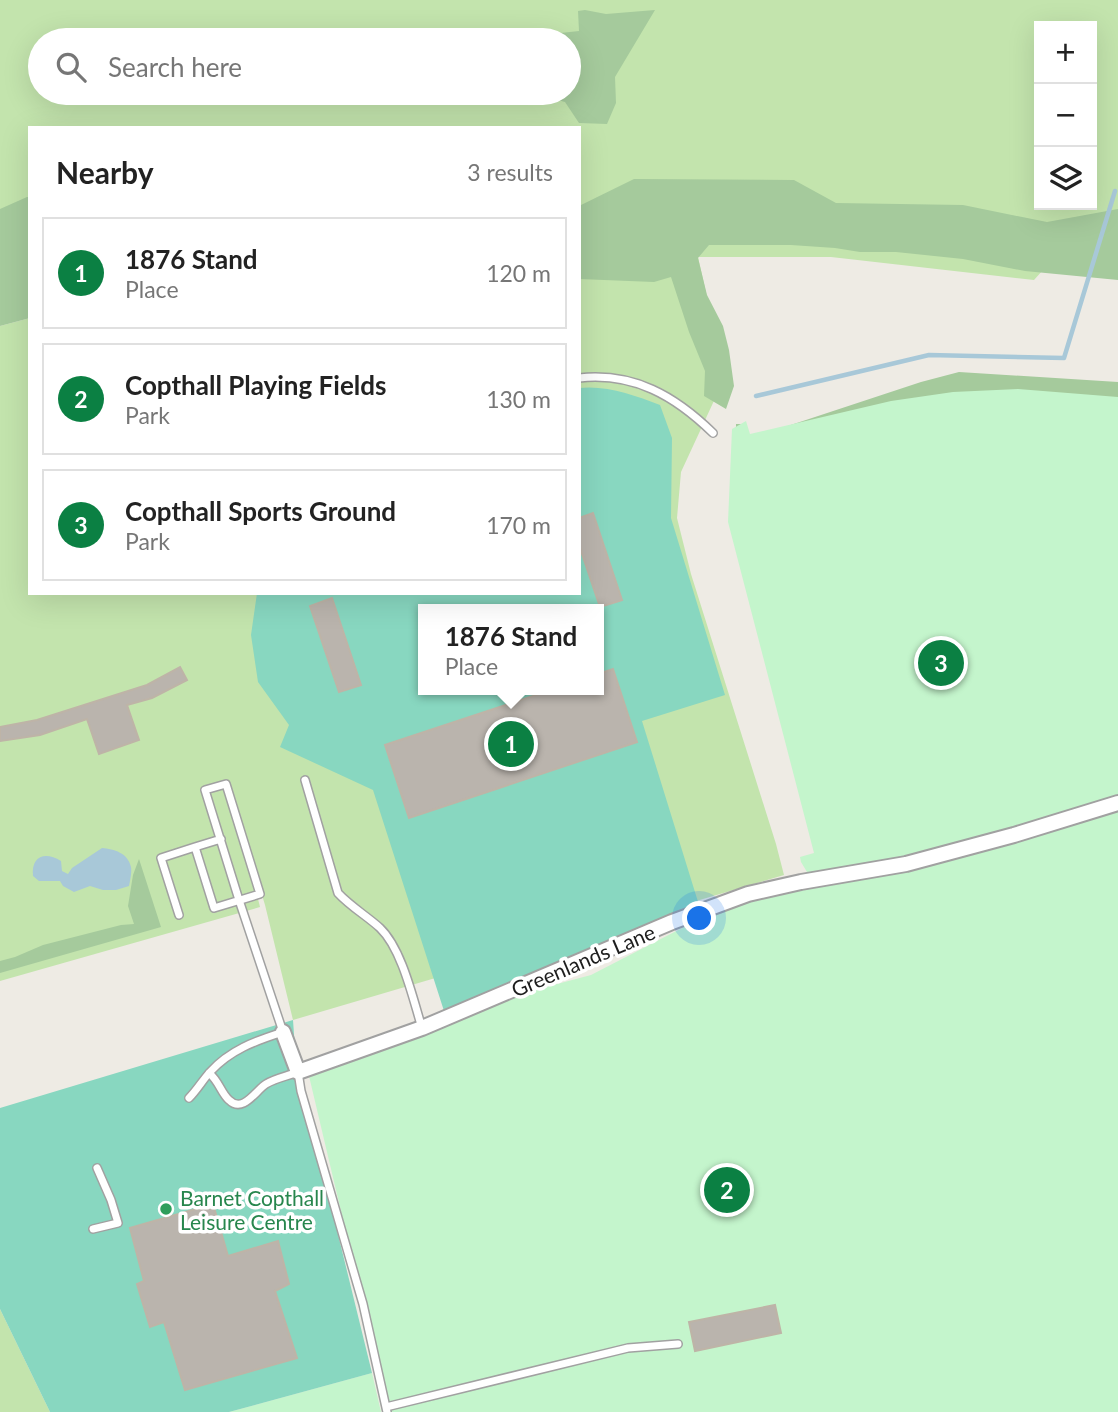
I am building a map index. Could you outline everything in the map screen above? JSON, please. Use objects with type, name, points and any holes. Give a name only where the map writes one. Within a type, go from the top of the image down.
[{"type":"street","name":"Greenlands Lane","points":[[298,1072],[422,1028],[672,922],[748,894],[906,864],[1118,803]]},
{"type":"street","points":[[283,1032],[298,1072]]},
{"type":"lane","points":[[581,379],[609,377],[659,391],[681,404],[713,433]]},
{"type":"lane","points":[[305,780],[338,893],[381,929],[392,944],[422,1028]]},
{"type":"lane","points":[[188,1098],[232,1051],[283,1032],[239,900],[205,790],[226,784],[260,894],[239,900],[214,908],[195,847]]},
{"type":"lane","points":[[179,915],[161,858],[220,839]]},
{"type":"lane","points":[[209,1073],[217,1079],[229,1100],[242,1104],[268,1082],[298,1072],[301,1091],[363,1304],[386,1409],[628,1348],[678,1344]]},
{"type":"lane","points":[[93,1228],[118,1223],[97,1168]]},
{"type":"green space","points":[[0,0],[1118,0],[1118,252],[1052,260],[1034,280],[831,257],[698,257],[725,377],[681,472],[677,518],[691,574],[784,875],[293,1020],[265,905],[233,799],[260,907],[0,981],[0,326],[28,319],[28,595],[581,595],[581,126],[28,126],[28,245],[0,244]]},
{"type":"green space","points":[[655,10],[615,77],[616,103],[607,124],[579,123],[567,105],[581,105],[581,28],[579,28],[578,11],[606,14]]},
{"type":"green space","points":[[634,179],[794,180],[836,203],[963,205],[1047,222],[1118,209],[1118,280],[1025,271],[963,259],[896,252],[860,252],[791,245],[709,245],[698,258],[707,295],[723,326],[729,350],[734,386],[726,409],[704,396],[705,371],[671,277],[654,282],[581,279],[581,205]]},
{"type":"green space","points":[[28,197],[28,319],[0,326],[0,209]]},
{"type":"green space","points":[[959,372],[1118,382],[1118,415],[736,451],[736,424],[741,424],[748,439]]},
{"type":"green space","points":[[581,388],[610,389],[660,405],[672,438],[671,518],[725,695],[642,721],[699,905],[444,1011],[373,790],[280,747],[289,725],[258,682],[251,635],[257,595],[581,595]]},
{"type":"green space","points":[[1018,389],[1118,397],[1118,1412],[382,1412],[363,1304],[309,1076],[474,1006],[591,975],[748,894],[800,882],[807,872],[800,857],[814,853],[728,522],[732,429],[746,421],[750,434],[891,401],[953,392]]},
{"type":"green space","points":[[139,859],[161,927],[0,973],[0,961],[43,945],[134,924],[128,906],[133,875]]},
{"type":"green space","name":"Barnet Copthall Leisure Centre","points":[[293,1020],[296,1063],[372,1373],[229,1412],[50,1412],[0,1309],[0,1108]]},
{"type":"green space","points":[[0,1309],[50,1412],[0,1412]]},
{"type":"green space","points":[[372,1373],[381,1412],[229,1412]]},
{"type":"water","points":[[102,848],[116,851],[127,858],[131,869],[129,886],[103,890],[90,886],[74,892],[60,881],[39,881],[33,876],[34,864],[40,857],[50,856],[61,861],[62,871],[68,874],[72,868]]},
{"type":"building","points":[[593,513],[622,600],[604,606],[599,604],[581,551],[581,517]]},
{"type":"building","points":[[332,598],[361,685],[339,692],[310,606]]},
{"type":"building","points":[[180,667],[187,680],[152,698],[127,705],[139,740],[99,754],[87,719],[40,735],[0,741],[0,727],[37,720],[147,685]]},
{"type":"building","points":[[613,669],[637,742],[409,818],[385,745],[536,695],[604,695],[604,672]]},
{"type":"building","name":"Barnet Copthall Leisure Centre","points":[[213,1204],[228,1256],[278,1241],[289,1284],[275,1291],[297,1358],[185,1390],[164,1322],[150,1327],[137,1284],[144,1281],[130,1228]]},
{"type":"building","points":[[775,1305],[781,1333],[695,1351],[689,1322]]},
{"type":"waterway","points":[[756,396],[929,355],[1064,358],[1115,191]]},
{"type":"place","name":"Copthall Sports Ground","points":[[941,663]]},
{"type":"place","name":"1876 Stand","points":[[511,744]]},
{"type":"place","name":"Copthall Playing Fields","points":[[727,1190]]},
{"type":"place","name":"Barnet Copthall Leisure Centre","points":[[166,1209]]}]
